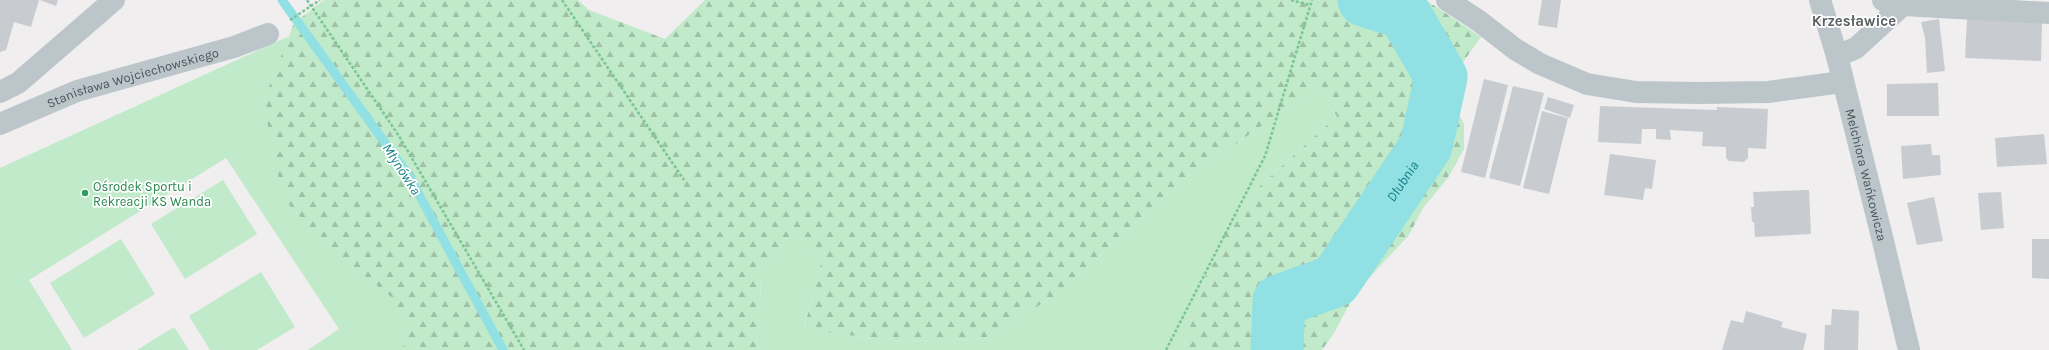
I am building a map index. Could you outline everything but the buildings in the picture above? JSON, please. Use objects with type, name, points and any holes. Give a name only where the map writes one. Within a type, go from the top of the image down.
[{"type":"street","points":[[0,92],[18,83],[114,0]]},
{"type":"street","points":[[1447,0],[1480,22],[1515,49],[1540,64],[1587,84],[1636,92],[1700,93],[1768,92],[1842,82]]},
{"type":"street","name":"Melchiora Wańkowicza","points":[[1820,0],[1837,56],[1842,82],[1883,241],[1909,350]]},
{"type":"street","points":[[1837,56],[1856,48],[1893,2],[2049,13]]},
{"type":"street","name":"Stanisława Wojciechowskiego","points":[[0,124],[77,91],[234,47],[268,34]]},
{"type":"path","points":[[307,0],[399,136],[524,350]]},
{"type":"path","points":[[302,11],[320,0]]},
{"type":"path","points":[[562,0],[684,180]]},
{"type":"path","points":[[1291,0],[1309,5]]},
{"type":"path","points":[[1166,350],[1265,156],[1309,5],[1312,0]]},
{"type":"green space","points":[[324,0],[578,0],[589,10],[665,39],[705,0],[1426,0],[1481,37],[1453,76],[1452,101],[1464,124],[1464,149],[1447,179],[1423,208],[1409,235],[1356,292],[1334,333],[1322,350],[1183,350],[1206,274],[1229,221],[1262,184],[1337,116],[1315,89],[1179,183],[1056,295],[984,339],[903,341],[837,334],[804,328],[821,264],[794,230],[760,276],[761,307],[756,350],[403,350],[404,321],[394,299],[329,248],[289,205],[280,184],[266,116],[267,92],[294,23]]},
{"type":"green space","name":"Ośrodek Sportu i Rekreacji KS Wanda","points":[[287,37],[410,218],[482,350],[308,350],[339,329],[226,158],[29,280],[72,350],[0,350],[0,168]]},
{"type":"green space","points":[[1315,89],[1337,116],[1262,184],[1229,221],[1206,274],[1183,350],[756,350],[761,307],[760,276],[794,230],[821,264],[804,327],[837,334],[903,341],[984,339],[1056,295],[1179,183]]},
{"type":"green space","points":[[223,180],[257,234],[185,279],[151,224]]},
{"type":"green space","points":[[121,239],[155,294],[84,338],[50,283]]},
{"type":"green space","points":[[261,272],[295,327],[257,350],[210,350],[189,316]]},
{"type":"green space","points":[[174,327],[189,350],[137,350]]},
{"type":"waterway","name":"Młynówka","points":[[282,0],[409,176],[503,350]]},
{"type":"waterway","name":"Dłubnia","points":[[1277,350],[1279,301],[1335,281],[1426,146],[1441,77],[1404,13],[1364,0]]},
{"type":"place","name":"Ośrodek Sportu i Rekreacji KS Wanda","points":[[85,193]]},
{"type":"district","name":"Krzesławice","points":[[1854,21]]}]
